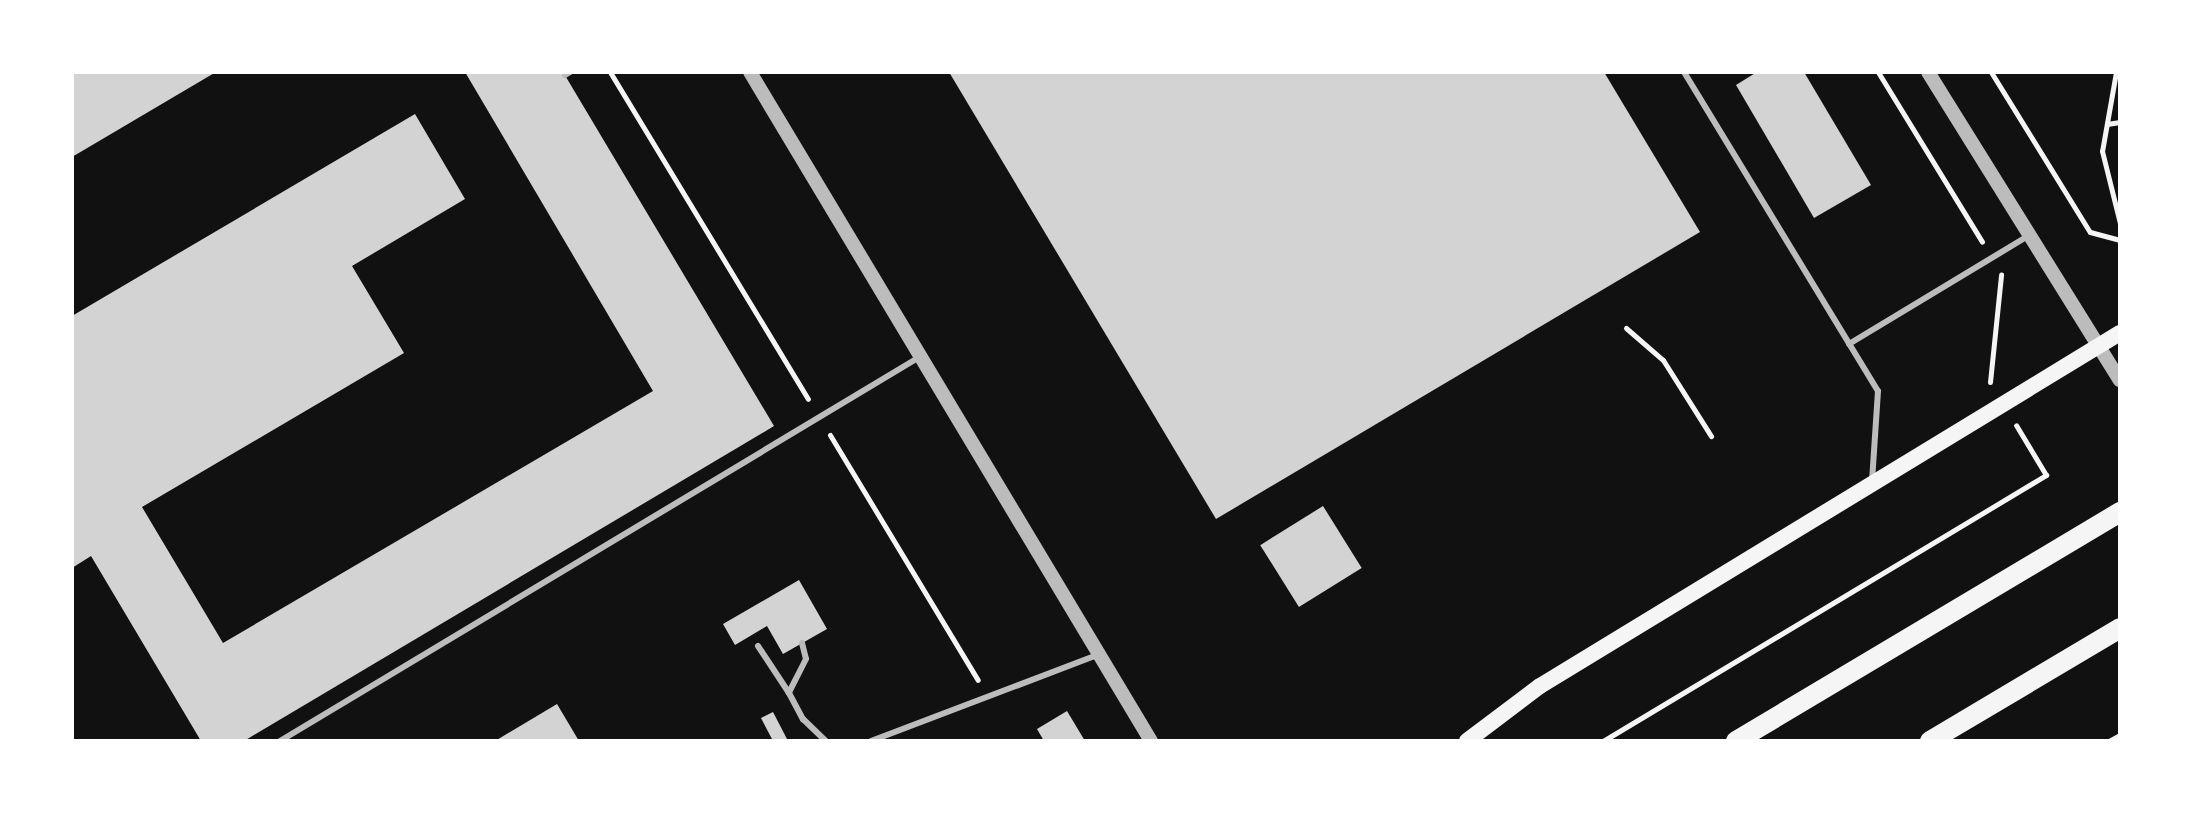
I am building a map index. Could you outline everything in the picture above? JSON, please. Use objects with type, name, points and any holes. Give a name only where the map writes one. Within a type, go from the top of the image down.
[{"type":"main road","points":[[1467,741],[1540,686],[2120,333]]},
{"type":"main road","points":[[1736,741],[2120,512]]},
{"type":"main road","points":[[1930,741],[2120,628]]},
{"type":"street","points":[[750,72],[918,358],[1151,741]]},
{"type":"street","points":[[1928,72],[2120,380]]},
{"type":"lane","points":[[1684,72],[1878,391],[1872,486]]},
{"type":"lane","points":[[1849,344],[2029,235]]},
{"type":"lane","points":[[280,741],[918,358]]},
{"type":"lane","points":[[789,693],[806,659],[802,643]]},
{"type":"lane","points":[[758,646],[803,719],[826,741]]},
{"type":"lane","points":[[871,741],[1097,655]]},
{"type":"path","points":[[610,72],[989,698]]},
{"type":"path","points":[[1878,72],[2003,278],[1988,379]]},
{"type":"path","points":[[1991,72],[2090,232],[2120,240]]},
{"type":"path","points":[[2117,74],[2102,151],[2120,223]]},
{"type":"path","points":[[2107,124],[2120,122]]},
{"type":"path","points":[[1626,328],[1663,360],[1711,436]]},
{"type":"path","points":[[1603,741],[2046,475]]},
{"type":"path","points":[[2109,741],[2120,735]]},
{"type":"building","points":[[72,72],[216,72],[72,157]]},
{"type":"building","points":[[465,72],[563,72],[774,426],[244,741],[201,741],[91,556],[72,568],[72,316],[415,114],[465,199],[352,266],[404,353],[142,507],[223,643],[653,391]]},
{"type":"building","points":[[949,72],[1604,72],[1700,232],[1216,519]]},
{"type":"building","points":[[1757,72],[1804,72],[1871,185],[1814,218],[1736,85]]},
{"type":"building","points":[[1323,506],[1362,568],[1299,607],[1260,545]]},
{"type":"building","points":[[799,580],[827,629],[783,654],[767,626],[735,645],[723,624]]},
{"type":"building","points":[[557,704],[579,741],[495,741]]},
{"type":"building","points":[[1067,711],[1085,741],[1044,741],[1037,729]]},
{"type":"building","points":[[773,712],[787,739],[773,741],[761,718]]}]
